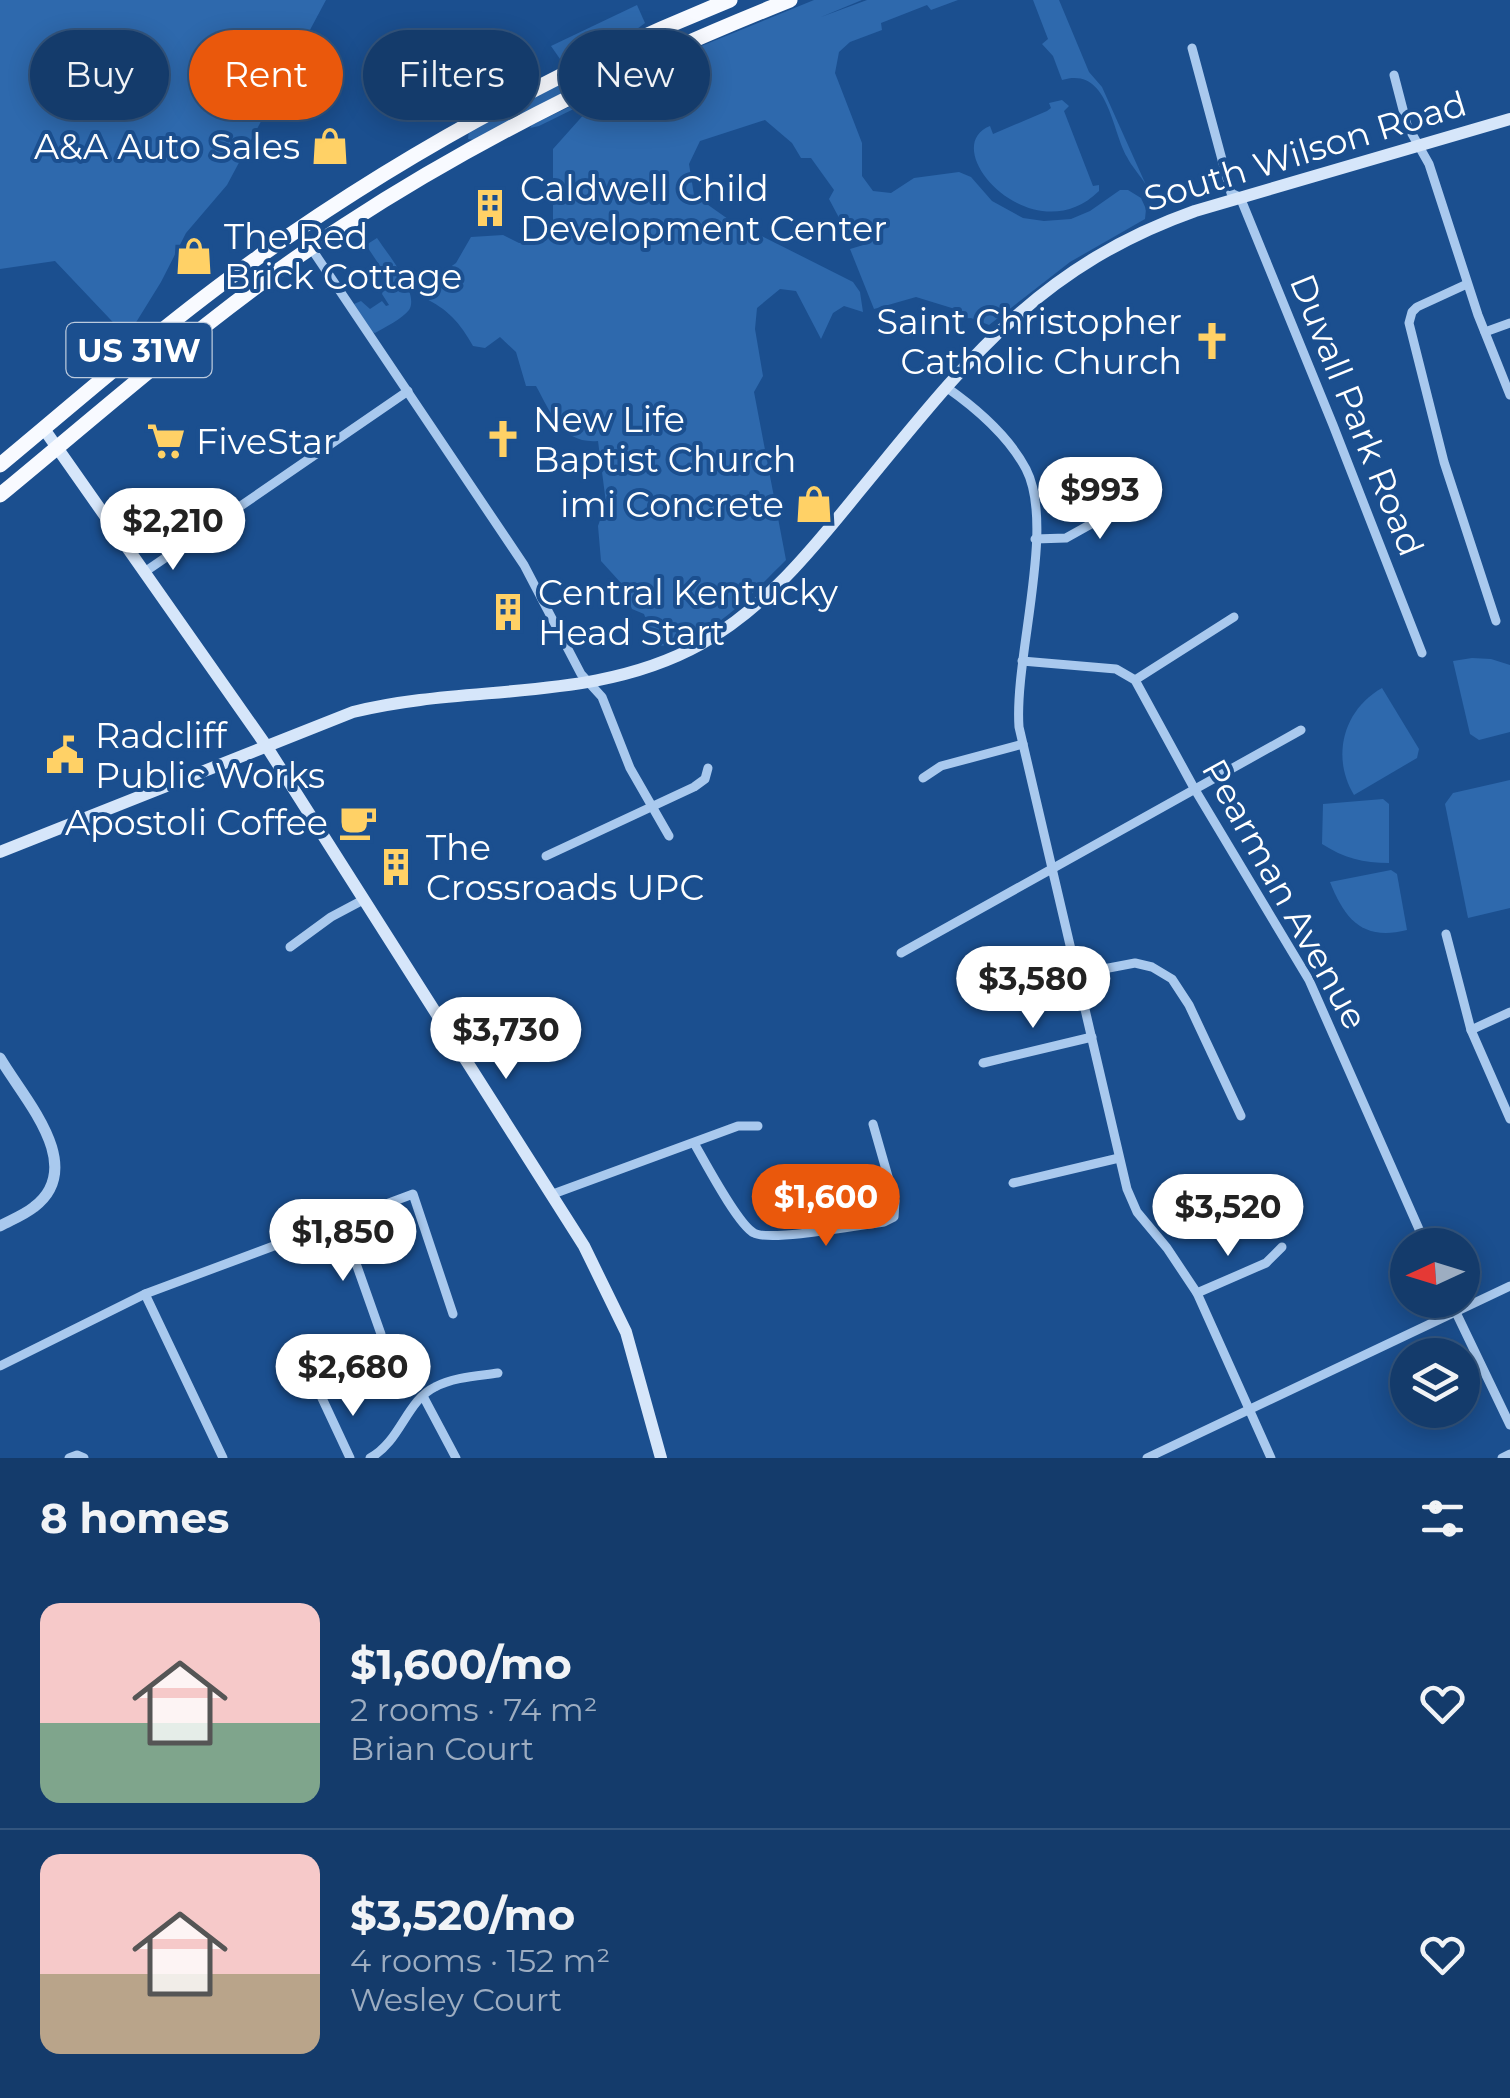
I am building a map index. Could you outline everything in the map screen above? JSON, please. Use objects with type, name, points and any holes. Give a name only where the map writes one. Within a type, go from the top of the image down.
[{"type":"highway","name":"US 31W","points":[[0,466],[250,263],[396,166],[560,76],[730,0]]},
{"type":"highway","name":"US 31W","points":[[0,495],[200,329],[311,248],[406,186],[524,120],[662,52],[787,1]]},
{"type":"main road","name":"South Wilson Road","points":[[0,852],[265,744],[370,708],[589,683],[644,669],[685,652],[750,610],[807,554],[946,387],[1000,329],[1087,262],[1154,226],[1240,197],[1510,119]]},
{"type":"main road","points":[[44,429],[265,744],[553,1194],[605,1284],[626,1332],[660,1458]]},
{"type":"street","name":"Duvall Park Road","points":[[1192,48],[1230,192],[1240,197],[1422,653]]},
{"type":"street","points":[[1394,76],[1407,124],[1429,164],[1467,284],[1510,395]]},
{"type":"street","points":[[311,248],[524,565],[576,665],[602,698],[626,758],[669,836]]},
{"type":"street","name":"Duvall Park Road","points":[[1467,284],[1417,307],[1409,323],[1444,462],[1496,621]]},
{"type":"street","points":[[1485,332],[1510,323]]},
{"type":"street","points":[[946,387],[998,431],[1026,470],[1036,505],[1018,714],[1119,1158],[1137,1212],[1197,1294],[1270,1458]]},
{"type":"street","points":[[146,571],[408,391]]},
{"type":"street","points":[[1035,540],[1066,538],[1152,490]]},
{"type":"street","points":[[1022,662],[1116,670],[1135,680],[1234,617]]},
{"type":"street","name":"Pearman Avenue","points":[[1135,680],[1194,788],[1310,980],[1419,1228]]},
{"type":"street","points":[[901,953],[1301,730]]},
{"type":"street","points":[[923,778],[941,766],[1023,744]]},
{"type":"street","points":[[546,856],[700,784],[708,768]]},
{"type":"street","points":[[290,947],[363,900]]},
{"type":"street","points":[[1446,934],[1470,1030],[1510,1119]]},
{"type":"street","points":[[1077,974],[1135,963],[1152,967],[1172,979],[1190,1005],[1241,1116]]},
{"type":"street","points":[[1470,1030],[1510,1012]]},
{"type":"street","points":[[983,1063],[1092,1037]]},
{"type":"street","points":[[0,1058],[49,1138],[56,1158],[52,1186],[32,1210],[0,1226]]},
{"type":"street","points":[[694,1143],[745,1226],[759,1236],[778,1236],[894,1218],[894,1200],[874,1124]]},
{"type":"street","points":[[553,1194],[738,1126],[758,1126]]},
{"type":"street","points":[[1013,1183],[1119,1158]]},
{"type":"street","points":[[0,1366],[145,1294],[412,1194],[453,1314]]},
{"type":"street","points":[[341,1221],[381,1334]]},
{"type":"street","points":[[1197,1294],[1266,1263],[1282,1247]]},
{"type":"street","points":[[1480,1300],[1510,1286]]},
{"type":"street","points":[[145,1294],[223,1458]]},
{"type":"street","points":[[1147,1458],[1443,1318]]},
{"type":"street","points":[[1459,1318],[1510,1425]]},
{"type":"street","points":[[370,1458],[396,1438],[423,1396],[436,1386],[498,1373]]},
{"type":"street","points":[[321,1396],[350,1458]]},
{"type":"street","points":[[423,1396],[456,1458]]},
{"type":"street","points":[[1502,1458],[1510,1454]]},
{"type":"street","points":[[69,1458],[84,1458]]},
{"type":"shaded area","points":[[0,0],[326,0],[310,30],[189,30],[189,120],[262,120],[227,185],[186,233],[127,337],[55,261],[0,269]]},
{"type":"shaded area","points":[[814,0],[862,0],[821,17],[867,0],[958,0],[931,10],[927,5],[881,23],[882,30],[850,42],[839,52],[835,73],[862,143],[862,176],[873,191],[891,193],[914,178],[959,172],[971,177],[992,201],[1023,218],[1071,219],[1120,190],[1141,198],[1146,209],[1145,219],[1070,262],[989,325],[971,318],[958,319],[955,309],[916,297],[874,309],[850,249],[870,243],[865,232],[845,229],[829,199],[834,190],[811,158],[801,158],[792,143],[765,120],[700,141],[689,164],[694,195],[728,219],[853,282],[860,292],[863,312],[844,306],[833,313],[821,339],[796,291],[780,289],[757,308],[755,329],[763,376],[754,392],[786,560],[711,627],[693,637],[656,646],[644,614],[632,609],[621,583],[601,561],[598,526],[606,503],[598,441],[575,437],[559,425],[536,386],[526,386],[516,352],[500,337],[485,348],[473,346],[453,318],[424,298],[422,287],[456,263],[471,237],[503,235],[519,243],[543,241],[553,225],[553,149],[579,120],[710,120],[710,42]]},
{"type":"shaded area","points":[[1033,0],[1059,0],[1089,72],[1102,87],[1146,185],[1127,157],[1099,91],[1077,78],[1062,80],[1053,56],[1042,44],[1048,39]]},
{"type":"shaded area","points":[[637,5],[645,23],[635,30],[585,30]]},
{"type":"shaded area","points":[[559,85],[559,98],[539,108],[539,94]]},
{"type":"shaded area","points":[[1062,100],[1069,106],[1064,111],[1093,186],[1099,185],[1099,191],[1073,208],[1046,211],[1021,205],[999,191],[983,173],[975,155],[976,138],[990,126],[993,134],[1047,111],[1051,108],[1049,103]]},
{"type":"shaded area","points":[[559,112],[559,116],[539,126],[530,128]]},
{"type":"shaded area","points":[[487,120],[514,120],[474,140],[468,139],[469,129]]},
{"type":"shaded area","points":[[377,238],[401,273],[411,303],[402,317],[375,333],[354,304],[361,301],[370,309],[382,301],[389,305],[382,294],[384,288],[388,292],[394,287],[366,245]]},
{"type":"shaded area","points":[[1472,658],[1510,665],[1510,732],[1479,740],[1470,734],[1453,661]]},
{"type":"shaded area","points":[[1382,688],[1419,749],[1417,758],[1354,795],[1343,765],[1345,736],[1358,709]]},
{"type":"shaded area","points":[[1510,780],[1510,908],[1468,918],[1445,804],[1453,793]]},
{"type":"shaded area","points":[[1383,799],[1389,804],[1389,863],[1354,859],[1322,844],[1323,804]]},
{"type":"shaded area","points":[[1391,870],[1397,874],[1407,930],[1367,930],[1349,917],[1330,882]]},
{"type":"place","name":"A&A Auto Sales","points":[[330,146]]},
{"type":"place","name":"Caldwell Child Development Center","points":[[490,208]]},
{"type":"place","name":"The Red Brick Cottage","points":[[194,256]]},
{"type":"place","name":"Saint Christopher Catholic Church","points":[[1212,341]]},
{"type":"place","name":"New Life Baptist Church","points":[[503,439]]},
{"type":"place","name":"FiveStar","points":[[166,441]]},
{"type":"place","name":"imi Concrete","points":[[814,504]]},
{"type":"place","name":"Central Kentucky Head Start","points":[[508,612]]},
{"type":"place","name":"Radcliff Public Works","points":[[65,755]]},
{"type":"place","name":"Apostoli Coffee","points":[[358,822]]},
{"type":"place","name":"The Crossroads UPC","points":[[396,867]]}]
